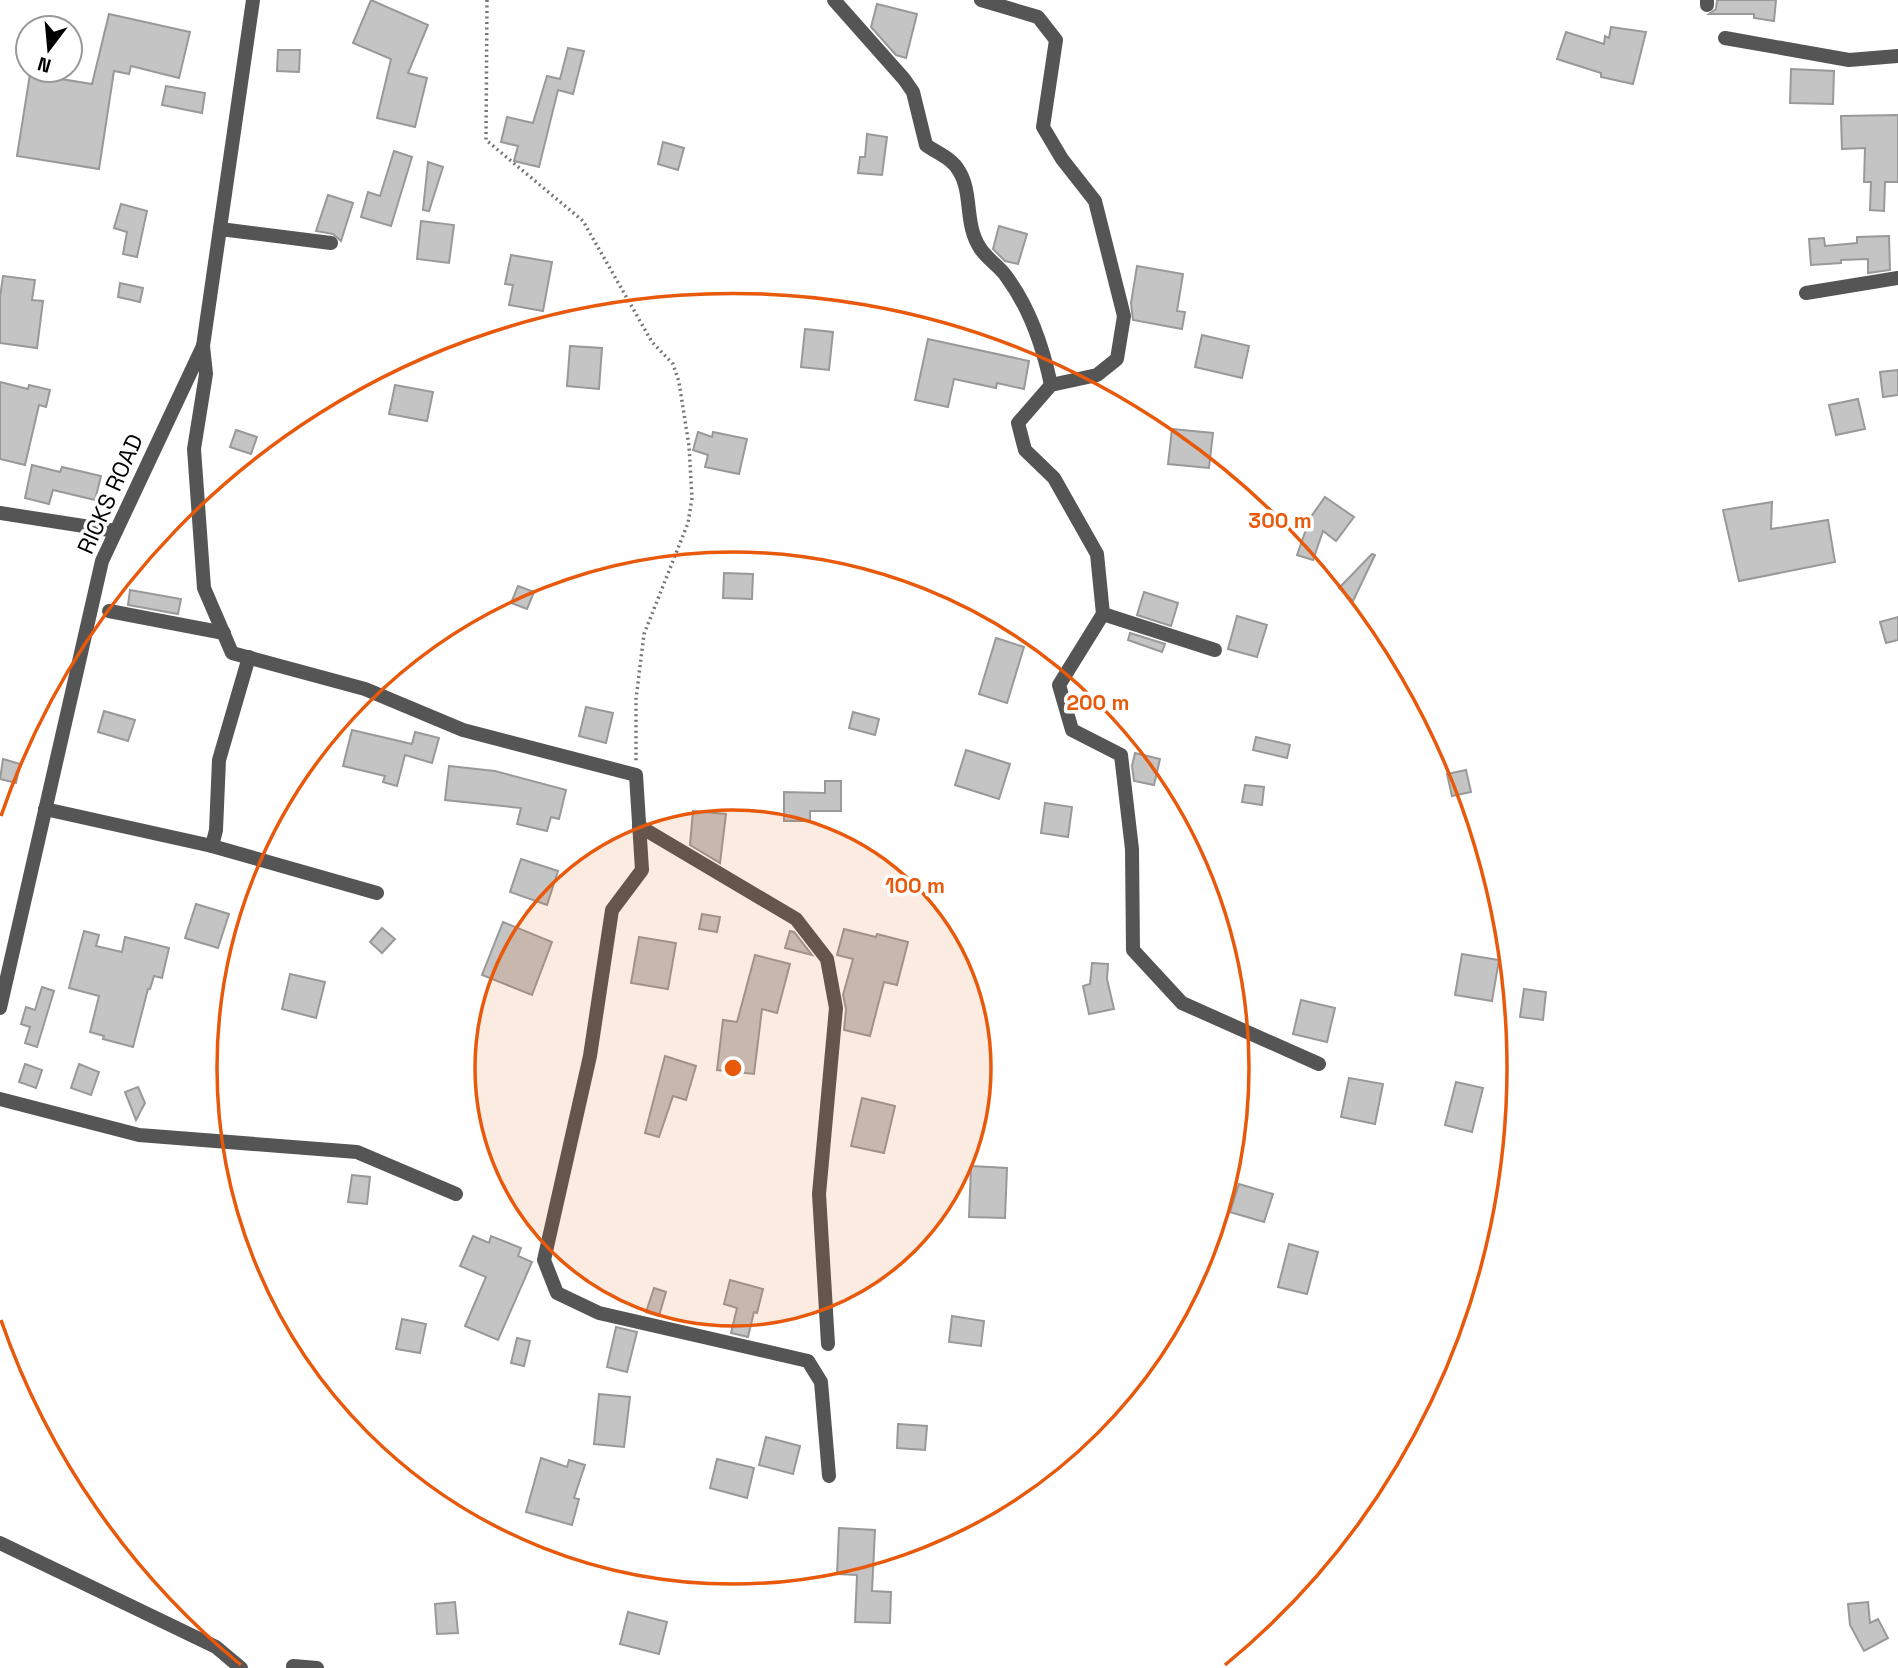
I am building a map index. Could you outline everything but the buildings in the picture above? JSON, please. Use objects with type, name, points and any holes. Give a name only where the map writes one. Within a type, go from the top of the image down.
[{"type":"street","name":"RICKS ROAD","points":[[0,1008],[103,561],[203,346],[253,0]]},
{"type":"street","points":[[834,0],[913,92],[926,145],[946,156],[959,170],[965,183],[971,230],[981,249],[1006,276],[1030,318],[1044,351],[1051,385]]},
{"type":"street","points":[[982,0],[1038,17],[1056,40],[1043,127],[1062,159],[1095,201],[1124,316],[1117,359],[1097,375],[1051,385],[1018,423],[1025,450],[1054,478],[1097,554],[1103,614],[1059,685],[1072,730],[1121,755],[1132,849],[1133,950],[1182,1003],[1319,1064]]},
{"type":"street","points":[[1725,38],[1849,60],[1898,56]]},
{"type":"street","points":[[220,229],[331,243]]},
{"type":"street","points":[[1806,293],[1898,278]]},
{"type":"street","points":[[203,346],[206,374],[194,449],[204,587],[232,653],[365,689],[463,730],[636,775],[642,870],[612,910],[590,1056],[544,1259],[557,1293],[599,1313],[808,1361],[821,1382],[829,1476]]},
{"type":"street","points":[[0,513],[116,531]]},
{"type":"street","points":[[109,611],[224,633]]},
{"type":"street","points":[[1103,614],[1215,650]]},
{"type":"street","points":[[212,846],[216,830],[219,760],[249,657]]},
{"type":"street","points":[[45,809],[212,846],[377,893]]},
{"type":"street","points":[[639,826],[796,919],[827,959],[836,1008],[819,1194],[828,1344]]},
{"type":"street","points":[[0,1099],[139,1135],[357,1152],[456,1194]]},
{"type":"street","points":[[0,1543],[216,1647],[241,1668]]},
{"type":"street","points":[[293,1667],[317,1668]]},
{"type":"path","points":[[487,0],[486,140],[583,221],[652,342],[673,364],[684,408],[693,479],[692,498],[688,523],[644,634],[636,699],[636,775]]}]
